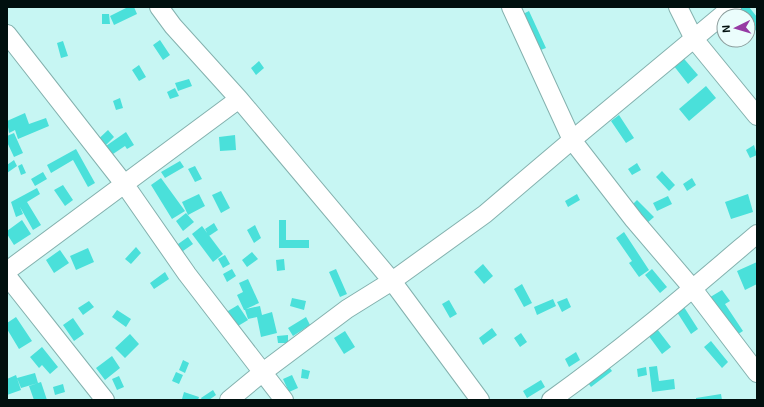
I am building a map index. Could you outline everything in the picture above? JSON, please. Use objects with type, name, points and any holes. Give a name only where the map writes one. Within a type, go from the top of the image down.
[{"type":"street","points":[[159,7],[173,26],[239,99],[392,281],[480,400]]},
{"type":"street","points":[[511,7],[572,140],[634,220],[693,289],[757,373]]},
{"type":"street","points":[[678,7],[694,39],[757,116]]},
{"type":"street","points":[[228,400],[347,309],[392,281],[485,214],[732,7]]},
{"type":"street","points":[[7,34],[125,185],[187,274],[284,400]]},
{"type":"street","points":[[7,271],[239,99]]},
{"type":"street","points":[[551,400],[600,365],[693,289],[757,234]]},
{"type":"street","points":[[7,276],[105,400]]},
{"type":"building","points":[[128,7],[134,7],[137,14],[114,25],[110,16]]},
{"type":"building","points":[[749,7],[750,8],[734,8]]},
{"type":"building","points":[[529,11],[546,48],[535,52],[519,16]]},
{"type":"building","points":[[102,14],[109,14],[110,24],[102,24]]},
{"type":"building","points":[[756,16],[757,17],[756,30]]},
{"type":"building","points":[[160,40],[170,55],[163,60],[153,45]]},
{"type":"building","points":[[63,41],[68,56],[61,58],[57,43]]},
{"type":"building","points":[[679,53],[698,75],[688,84],[670,61]]},
{"type":"building","points":[[259,61],[264,68],[256,75],[251,68]]},
{"type":"building","points":[[139,65],[146,77],[139,81],[132,70]]},
{"type":"building","points":[[189,79],[192,86],[178,91],[175,83]]},
{"type":"building","points":[[706,86],[716,98],[689,121],[679,109]]},
{"type":"building","points":[[175,88],[179,96],[170,99],[167,92]]},
{"type":"building","points":[[120,98],[123,108],[116,110],[113,101]]},
{"type":"building","points":[[25,113],[29,124],[46,118],[49,126],[18,139],[15,130],[9,133],[7,121]]},
{"type":"building","points":[[619,115],[634,138],[626,143],[611,121]]},
{"type":"building","points":[[108,130],[114,137],[103,148],[126,132],[134,145],[127,149],[125,146],[113,154],[120,165],[92,145]]},
{"type":"building","points":[[14,133],[23,153],[14,157],[7,142],[7,136]]},
{"type":"building","points":[[235,135],[236,150],[220,151],[219,137]]},
{"type":"building","points":[[754,145],[757,155],[750,158],[746,150]]},
{"type":"building","points":[[76,149],[95,183],[88,187],[73,160],[51,173],[47,165]]},
{"type":"building","points":[[14,160],[17,166],[7,173],[7,165]]},
{"type":"building","points":[[180,161],[184,167],[165,178],[161,172]]},
{"type":"building","points":[[637,163],[641,170],[632,175],[628,169]]},
{"type":"building","points":[[22,164],[26,173],[21,175],[18,166]]},
{"type":"building","points":[[195,166],[202,179],[195,182],[188,169]]},
{"type":"building","points":[[662,171],[675,185],[669,191],[656,177]]},
{"type":"building","points":[[43,172],[47,179],[35,186],[31,179]]},
{"type":"building","points":[[161,178],[185,211],[172,219],[151,185]]},
{"type":"building","points":[[692,178],[696,185],[687,191],[683,184]]},
{"type":"building","points":[[63,185],[73,200],[65,206],[54,190]]},
{"type":"building","points":[[37,188],[40,194],[27,202],[41,225],[33,230],[20,207],[23,214],[16,217],[11,202]]},
{"type":"building","points":[[221,191],[230,208],[221,213],[212,195]]},
{"type":"building","points":[[199,194],[205,206],[188,215],[182,202]]},
{"type":"building","points":[[577,194],[580,200],[568,207],[565,201]]},
{"type":"building","points":[[748,194],[753,212],[731,219],[725,202]]},
{"type":"building","points":[[668,196],[672,204],[657,211],[653,203]]},
{"type":"building","points":[[637,200],[654,217],[646,224],[629,208]]},
{"type":"building","points":[[186,213],[194,222],[183,231],[176,221]]},
{"type":"building","points":[[22,220],[31,234],[14,245],[7,234],[7,231]]},
{"type":"building","points":[[279,220],[286,220],[286,240],[309,240],[309,248],[279,248]]},
{"type":"building","points":[[214,223],[218,230],[209,236],[205,229]]},
{"type":"building","points":[[255,225],[261,238],[254,243],[247,230]]},
{"type":"building","points":[[202,226],[223,254],[213,262],[192,234]]},
{"type":"building","points":[[624,232],[649,270],[639,277],[629,263],[632,261],[616,238]]},
{"type":"building","points":[[188,237],[193,244],[183,251],[189,261],[182,266],[171,249]]},
{"type":"building","points":[[136,247],[141,253],[131,264],[125,259]]},
{"type":"building","points":[[88,248],[94,262],[76,270],[70,256]]},
{"type":"building","points":[[60,250],[69,263],[54,273],[46,260]]},
{"type":"building","points":[[252,252],[258,259],[247,267],[242,260]]},
{"type":"building","points":[[225,255],[230,264],[223,268],[218,259]]},
{"type":"building","points":[[284,259],[285,270],[277,271],[276,260]]},
{"type":"building","points":[[757,262],[757,284],[745,290],[737,271]]},
{"type":"building","points":[[483,264],[493,276],[484,284],[474,272]]},
{"type":"building","points":[[232,269],[236,276],[227,282],[223,274]]},
{"type":"building","points":[[336,269],[347,294],[340,297],[329,272]]},
{"type":"building","points":[[652,269],[667,287],[660,293],[645,275]]},
{"type":"building","points":[[165,272],[169,279],[154,289],[150,283]]},
{"type":"building","points":[[248,279],[259,303],[246,309],[260,306],[262,315],[272,312],[277,333],[261,337],[257,317],[248,319],[237,295],[243,292],[239,283]]},
{"type":"building","points":[[522,284],[532,303],[524,307],[514,289]]},
{"type":"building","points":[[722,290],[730,301],[725,304],[743,331],[732,338],[707,299]]},
{"type":"building","points":[[292,298],[306,301],[304,310],[290,306]]},
{"type":"building","points":[[567,298],[571,307],[562,312],[557,302]]},
{"type":"building","points":[[553,299],[556,306],[537,315],[534,307]]},
{"type":"building","points":[[449,300],[457,314],[450,318],[442,304]]},
{"type":"building","points":[[89,301],[94,307],[83,315],[78,308]]},
{"type":"building","points":[[682,304],[698,329],[691,334],[675,309]]},
{"type":"building","points":[[238,305],[248,320],[233,329],[223,314]]},
{"type":"building","points":[[117,310],[131,319],[126,327],[112,317]]},
{"type":"building","points":[[16,317],[32,341],[19,349],[7,329],[7,323]]},
{"type":"building","points":[[306,317],[310,325],[293,336],[288,328]]},
{"type":"building","points":[[73,318],[84,334],[74,341],[63,325]]},
{"type":"building","points":[[654,325],[671,347],[662,354],[645,331]]},
{"type":"building","points":[[492,328],[497,335],[483,345],[479,338]]},
{"type":"building","points":[[345,331],[355,347],[344,354],[334,338]]},
{"type":"building","points":[[521,333],[527,342],[520,347],[514,338]]},
{"type":"building","points":[[130,334],[139,344],[125,358],[115,348]]},
{"type":"building","points":[[288,335],[288,343],[278,343],[277,336]]},
{"type":"building","points":[[711,341],[728,362],[722,368],[704,347]]},
{"type":"building","points":[[42,347],[58,367],[50,374],[42,365],[39,368],[30,357]]},
{"type":"building","points":[[576,352],[580,360],[569,367],[565,359]]},
{"type":"building","points":[[112,356],[120,368],[105,380],[96,368]]},
{"type":"building","points":[[183,360],[189,363],[185,373],[179,370]]},
{"type":"building","points":[[607,364],[612,371],[591,387],[586,380]]},
{"type":"building","points":[[657,366],[659,381],[674,379],[675,389],[652,392],[649,367]]},
{"type":"building","points":[[646,367],[647,375],[638,377],[637,369]]},
{"type":"building","points":[[302,369],[310,371],[308,379],[301,378]]},
{"type":"building","points":[[176,372],[183,375],[179,384],[172,381]]},
{"type":"building","points":[[35,373],[38,383],[21,388],[17,378]]},
{"type":"building","points":[[16,375],[21,390],[7,395],[7,379]]},
{"type":"building","points":[[292,375],[298,388],[289,392],[283,379]]},
{"type":"building","points":[[119,376],[124,387],[117,390],[112,379]]},
{"type":"building","points":[[541,380],[545,387],[527,398],[523,391]]},
{"type":"building","points":[[41,382],[47,400],[34,400],[29,386]]},
{"type":"building","points":[[63,384],[65,392],[55,395],[53,387]]},
{"type":"building","points":[[213,390],[216,395],[209,400],[202,400],[201,398]]},
{"type":"building","points":[[184,392],[199,397],[198,400],[182,399]]},
{"type":"building","points":[[721,394],[722,400],[696,400],[696,398]]}]
